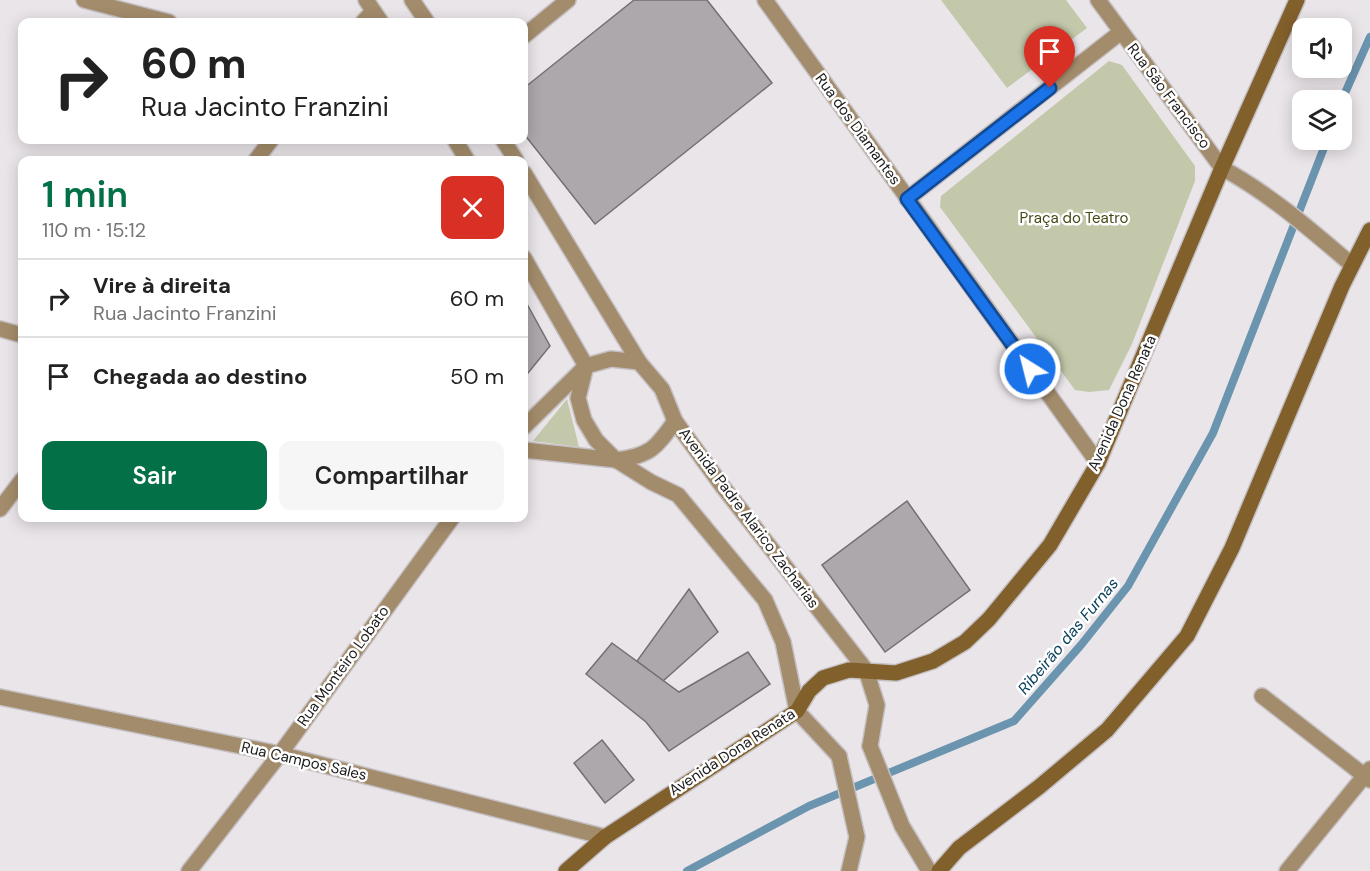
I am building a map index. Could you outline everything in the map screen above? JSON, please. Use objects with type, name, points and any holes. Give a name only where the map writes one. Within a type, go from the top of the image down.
[{"type":"main road","name":"Avenida Dona Renata","points":[[566,871],[604,837],[797,711],[809,691],[823,678],[849,670],[896,673],[933,661],[964,642],[989,619],[1050,545],[1098,463],[1222,168],[1297,0]]},
{"type":"main road","points":[[939,871],[959,848],[1107,730],[1187,636],[1232,548],[1352,265],[1370,230]]},
{"type":"street","points":[[84,0],[154,18]]},
{"type":"street","points":[[412,0],[424,18]]},
{"type":"street","points":[[528,33],[568,0]]},
{"type":"street","name":"Rua dos Diamantes","points":[[765,0],[1098,463]]},
{"type":"street","name":"Rua São Francisco","points":[[1098,0],[1222,168],[1248,182],[1310,228],[1352,265]]},
{"type":"street","points":[[907,199],[1121,32]]},
{"type":"street","name":"Avenida Padre Alarico Zacharias","points":[[528,180],[639,362],[662,389],[675,421],[723,487],[866,670],[877,705],[870,746],[902,826],[929,871]]},
{"type":"street","points":[[528,265],[586,366],[578,398],[584,420],[596,440],[616,460],[651,482],[678,495],[765,600],[783,642],[797,711],[839,756],[857,837],[849,871]]},
{"type":"street","points":[[0,329],[18,334]]},
{"type":"street","points":[[528,423],[586,366],[611,359],[639,362]]},
{"type":"street","points":[[528,450],[616,460],[640,457],[660,442],[675,421]]},
{"type":"street","points":[[0,509],[18,485]]},
{"type":"street","name":"Rua Monteiro Lobato","points":[[189,871],[280,754],[449,522]]},
{"type":"street","points":[[1262,696],[1368,775],[1287,871]]},
{"type":"street","name":"Rua Campos Sales","points":[[0,697],[280,754],[604,837]]},
{"type":"green space","points":[[941,0],[1066,0],[1087,28],[1007,88]]},
{"type":"green space","name":"Praça do Teatro","points":[[1109,61],[1122,65],[1195,166],[1195,181],[1132,344],[1109,390],[1089,392],[1075,390],[940,207],[941,196]]},
{"type":"green space","points":[[567,399],[579,447],[533,441]]},
{"type":"building","points":[[634,0],[707,0],[772,83],[595,224],[528,139],[528,85]]},
{"type":"building","points":[[528,306],[550,346],[528,373]]},
{"type":"building","points":[[907,501],[970,590],[885,652],[822,565]]},
{"type":"building","points":[[689,589],[718,632],[663,681],[637,661]]},
{"type":"building","points":[[612,643],[679,692],[748,652],[770,684],[669,751],[646,722],[586,674]]},
{"type":"building","points":[[602,740],[634,780],[605,803],[574,763]]},
{"type":"waterway","name":"Ribeirão das Furnas","points":[[1346,90],[1370,37]]},
{"type":"waterway","name":"Ribeirão das Furnas","points":[[687,871],[809,806],[1014,721],[1081,645],[1128,586],[1213,433],[1323,150]]},
{"type":"route","points":[[1030,369],[907,199],[1050,88]]}]
